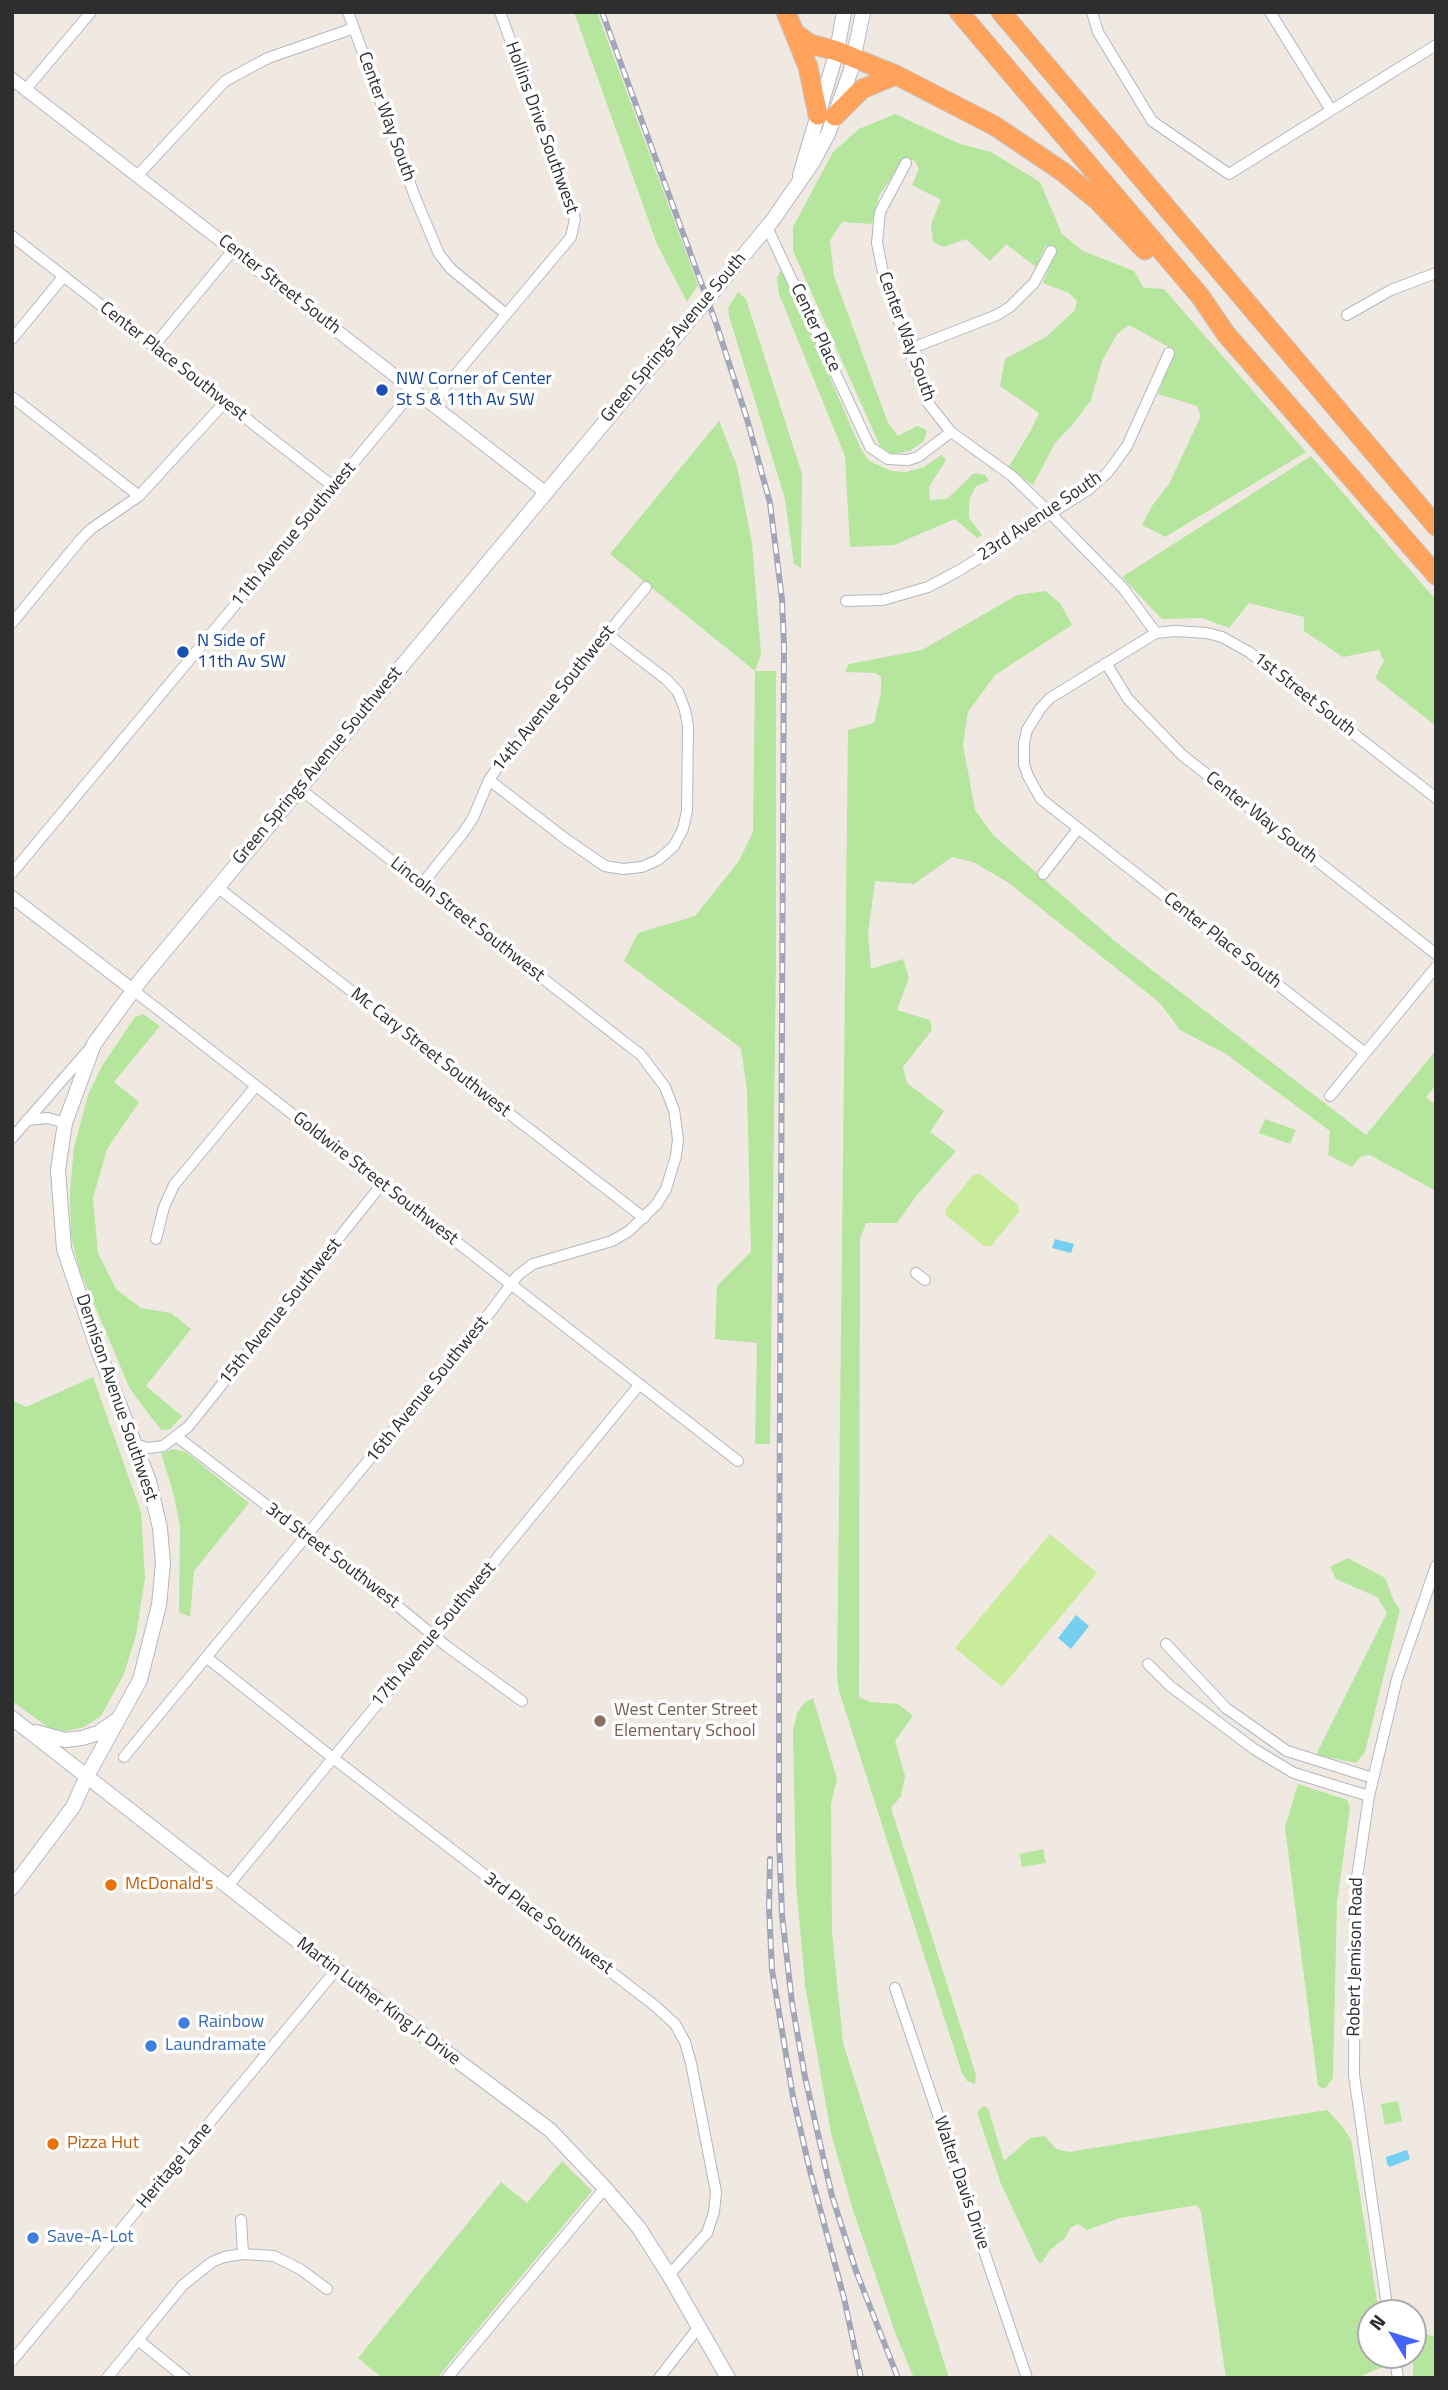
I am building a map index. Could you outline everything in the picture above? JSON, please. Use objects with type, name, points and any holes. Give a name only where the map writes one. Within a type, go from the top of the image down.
[{"type":"highway","points":[[786,12],[826,115],[862,89],[896,75]]},
{"type":"highway","points":[[959,12],[1200,296],[1226,334]]},
{"type":"highway","points":[[1001,12],[1436,526]]},
{"type":"highway","points":[[1018,12],[1072,95]]},
{"type":"highway","points":[[796,34],[810,44],[896,75],[995,125],[1063,172],[1098,201],[1226,334],[1436,575]]},
{"type":"main road","name":"Green Springs Avenue South","points":[[844,12],[845,55]]},
{"type":"main road","name":"Green Springs Avenue South","points":[[545,492],[767,226],[813,162],[828,134],[826,115],[845,55],[863,12]]},
{"type":"main road","name":"Green Springs Avenue Southwest","points":[[65,1124],[94,1044],[132,990],[545,492]]},
{"type":"main road","name":"Dennison Avenue Southwest","points":[[12,1888],[73,1807],[140,1680],[159,1605],[163,1564],[155,1504],[137,1446],[98,1350],[64,1249],[58,1170],[65,1124]]},
{"type":"main road","name":"Martin Luther King Jr Drive","points":[[12,1718],[337,1970],[550,2130],[639,2228],[728,2378]]},
{"type":"main road","points":[[27,1729],[65,1740],[82,1738],[98,1733],[118,1718]]},
{"type":"street","points":[[26,89],[91,12]]},
{"type":"street","name":"Center Way South","points":[[348,12],[415,197],[439,254],[452,269],[506,314]]},
{"type":"street","name":"Hollins Drive Southwest","points":[[431,404],[570,237],[575,219],[500,12]]},
{"type":"street","points":[[1092,12],[1097,32],[1152,121],[1229,174],[1436,46]]},
{"type":"street","points":[[1270,12],[1331,110]]},
{"type":"street","points":[[138,175],[214,90],[231,76],[268,58],[354,28]]},
{"type":"street","name":"Center Street South","points":[[12,79],[545,492]]},
{"type":"street","name":"Center Way South","points":[[906,163],[880,212],[877,243],[881,269],[928,402],[951,432],[1012,476],[1051,514],[1123,588],[1156,633]]},
{"type":"street","name":"Center Place","points":[[767,226],[870,447],[887,459],[897,461],[918,457],[951,432]]},
{"type":"street","name":"Center Place Southwest","points":[[12,236],[334,487]]},
{"type":"street","points":[[153,347],[234,250]]},
{"type":"street","points":[[908,348],[997,316],[1034,283],[1051,251]]},
{"type":"street","points":[[1347,315],[1391,290],[1436,273]]},
{"type":"street","points":[[12,339],[64,276]]},
{"type":"street","name":"23rd Avenue South","points":[[846,601],[898,597],[928,587],[1051,514],[1100,480],[1119,459],[1134,432],[1169,353]]},
{"type":"street","name":"11th Avenue Southwest","points":[[12,873],[414,390]]},
{"type":"street","points":[[12,397],[139,496]]},
{"type":"street","points":[[12,623],[81,539],[139,496],[225,402]]},
{"type":"street","name":"14th Avenue Southwest","points":[[422,884],[463,833],[489,780],[515,744],[646,587]]},
{"type":"street","name":"Center Place South","points":[[1156,633],[1050,698],[1033,718],[1024,743],[1024,764],[1034,789],[1051,808],[1365,1052]]},
{"type":"street","name":"1st Street South","points":[[1156,633],[1207,633],[1237,644],[1436,798]]},
{"type":"street","points":[[489,780],[605,866],[623,869],[642,867],[658,860],[674,846],[683,829],[687,811],[688,726],[685,710],[678,692],[667,680],[607,634]]},
{"type":"street","name":"Center Way South","points":[[1106,663],[1128,699],[1182,755],[1436,954]]},
{"type":"street","name":"Lincoln Street Southwest","points":[[300,789],[635,1050]]},
{"type":"street","points":[[1043,874],[1078,829]]},
{"type":"street","name":"Mc Cary Street Southwest","points":[[218,887],[643,1218]]},
{"type":"street","name":"Goldwire Street Southwest","points":[[12,897],[738,1461]]},
{"type":"street","points":[[1330,1096],[1436,967]]},
{"type":"street","name":"Green Springs Avenue Southwest","points":[[12,1138],[94,1044]]},
{"type":"street","name":"16th Avenue Southwest","points":[[124,1757],[307,1537],[518,1275],[533,1264],[612,1241],[643,1218],[666,1189],[673,1171],[678,1139],[674,1110],[665,1087],[651,1066],[635,1050]]},
{"type":"street","points":[[156,1239],[164,1207],[174,1185],[256,1086]]},
{"type":"street","points":[[27,1120],[48,1118],[65,1124]]},
{"type":"street","name":"15th Avenue Southwest","points":[[176,1436],[196,1417],[382,1184]]},
{"type":"street","name":"17th Avenue Southwest","points":[[228,1886],[639,1384]]},
{"type":"street","points":[[137,1446],[163,1446],[176,1436]]},
{"type":"street","name":"3rd Street Southwest","points":[[176,1436],[522,1701]]},
{"type":"street","name":"Robert Jemison Road","points":[[1386,2299],[1354,2076],[1355,1891],[1369,1796],[1397,1679],[1436,1566]]},
{"type":"street","points":[[1166,1644],[1226,1708],[1287,1751],[1373,1778]]},
{"type":"street","name":"3rd Place Southwest","points":[[206,1657],[675,2024],[685,2042],[691,2063],[716,2192],[714,2212],[707,2233],[669,2275]]},
{"type":"street","points":[[1148,1664],[1170,1686],[1254,1749],[1294,1773],[1369,1796]]},
{"type":"street","name":"Heritage Lane","points":[[12,2361],[337,1970]]},
{"type":"street","name":"Walter Davis Drive","points":[[895,1988],[1027,2378]]},
{"type":"street","points":[[447,2378],[605,2188]]},
{"type":"street","points":[[241,2220],[243,2254]]},
{"type":"street","points":[[107,2378],[191,2277],[224,2257],[243,2254],[274,2256],[300,2269],[327,2289]]},
{"type":"street","points":[[659,2378],[698,2328]]},
{"type":"street","points":[[138,2340],[185,2378]]},
{"type":"green space","points":[[574,12],[597,12],[698,285],[687,302],[657,244]]},
{"type":"green space","points":[[895,114],[960,144],[991,152],[1040,182],[1062,234],[1083,251],[1134,271],[1144,288],[1164,289],[1306,452],[1165,537],[1142,525],[1169,484],[1201,416],[1197,406],[1158,394],[1174,350],[1129,325],[1117,334],[1102,361],[1091,400],[1055,443],[1033,485],[1008,468],[1039,413],[1000,386],[1005,359],[1046,337],[1075,310],[1077,301],[1069,293],[1043,283],[1055,252],[1046,245],[1036,267],[1006,244],[990,261],[966,239],[943,247],[933,242],[931,224],[941,200],[912,185],[919,169],[915,161],[905,158],[879,196],[872,224],[842,222],[830,240],[834,276],[888,423],[898,436],[917,426],[927,430],[924,441],[910,451],[891,454],[880,446],[793,251],[793,227],[833,152],[859,129]]},
{"type":"green space","points":[[783,270],[861,449],[869,461],[891,471],[906,472],[924,467],[941,455],[946,460],[929,487],[930,500],[947,499],[974,473],[985,475],[989,481],[976,486],[969,500],[969,518],[982,535],[977,538],[955,519],[894,545],[850,547],[845,456],[779,294],[777,278]]},
{"type":"green space","points":[[738,292],[746,299],[802,474],[801,568],[794,564],[785,499],[729,316],[728,308]]},
{"type":"green space","points":[[719,421],[737,466],[752,543],[761,654],[755,671],[610,554]]},
{"type":"green space","points":[[1311,456],[1436,600],[1436,726],[1375,678],[1384,661],[1379,650],[1343,657],[1304,631],[1304,617],[1249,603],[1229,628],[1202,618],[1162,619],[1122,577]]},
{"type":"green space","points":[[1045,591],[1060,603],[1072,625],[995,675],[968,712],[963,745],[975,810],[993,835],[1117,943],[1366,1135],[1436,1050],[1436,1085],[1426,1097],[1436,1105],[1436,1191],[1370,1155],[1360,1157],[1352,1167],[1328,1155],[1330,1131],[1226,1054],[1180,1030],[1160,1003],[1009,883],[973,862],[952,857],[914,884],[875,881],[868,934],[871,969],[903,959],[909,978],[897,1010],[930,1020],[932,1030],[903,1067],[907,1083],[944,1111],[930,1132],[956,1151],[917,1195],[897,1223],[866,1223],[860,1239],[859,1697],[870,1702],[898,1704],[913,1716],[895,1741],[905,1776],[901,1796],[891,1808],[976,2075],[975,2084],[967,2081],[962,2073],[839,1691],[837,1676],[848,730],[874,723],[881,693],[881,677],[876,673],[845,672],[849,664],[922,650],[1017,595]]},
{"type":"green space","points":[[755,671],[776,671],[776,959],[770,1444],[755,1444],[757,1343],[715,1339],[717,1286],[751,1252],[747,1090],[741,1048],[624,961],[638,933],[695,916],[739,861],[753,832]]},
{"type":"green space","points":[[143,1014],[160,1026],[114,1082],[139,1102],[107,1149],[93,1198],[98,1253],[116,1289],[141,1308],[171,1313],[191,1329],[146,1386],[182,1416],[170,1429],[161,1430],[130,1389],[79,1269],[71,1237],[70,1191],[74,1147],[88,1095],[102,1066],[135,1017]]},
{"type":"green space","points":[[1265,1119],[1296,1130],[1290,1144],[1259,1133]]},
{"type":"green space","points":[[980,1174],[1018,1205],[1019,1212],[991,1246],[984,1246],[946,1215],[946,1209],[973,1175]]},
{"type":"green space","points":[[93,1377],[141,1512],[145,1578],[136,1635],[124,1674],[101,1716],[84,1727],[66,1731],[49,1728],[12,1701],[12,1400],[26,1407]]},
{"type":"green space","points":[[173,1449],[186,1452],[249,1503],[194,1571],[190,1617],[179,1612],[180,1526],[161,1453]]},
{"type":"green space","points":[[1050,1534],[1097,1573],[1002,1687],[955,1648]]},
{"type":"green space","points":[[1348,1558],[1385,1578],[1400,1610],[1365,1752],[1356,1763],[1316,1755],[1387,1613],[1377,1597],[1336,1579],[1330,1567]]},
{"type":"green space","points":[[813,1698],[837,1779],[831,1804],[832,1933],[843,2043],[949,2378],[914,2378],[896,2335],[852,2207],[831,2133],[805,1985],[796,1882],[793,1732],[797,1713],[804,1703]]},
{"type":"green space","points":[[1298,1784],[1347,1800],[1350,1808],[1337,1902],[1333,2078],[1325,2089],[1318,2086],[1285,1827]]},
{"type":"green space","points":[[1043,1849],[1046,1863],[1022,1867],[1020,1854]]},
{"type":"green space","points":[[1398,2101],[1402,2121],[1385,2125],[1381,2104]]},
{"type":"green space","points":[[984,2106],[988,2108],[1004,2161],[1030,2138],[1045,2136],[1056,2149],[1069,2152],[1327,2110],[1351,2140],[1377,2299],[1357,2299],[1357,2369],[1377,2369],[1357,2378],[1226,2378],[1201,2212],[1197,2205],[1120,2218],[1087,2230],[1078,2224],[1070,2228],[1066,2237],[1050,2250],[1042,2263],[1038,2262],[1001,2184],[977,2112]]},
{"type":"green space","points":[[562,2161],[592,2191],[437,2378],[382,2378],[358,2358],[501,2182],[527,2203]]},
{"type":"green space","points":[[1427,2335],[1436,2337],[1436,2378],[1413,2378],[1413,2369],[1427,2369]]},
{"type":"water","points":[[1055,1239],[1074,1244],[1071,1253],[1052,1248]]},
{"type":"water","points":[[1076,1615],[1089,1626],[1071,1649],[1058,1638]]},
{"type":"water","points":[[1407,2150],[1410,2159],[1390,2167],[1387,2164],[1386,2157]]},
{"type":"railway","points":[[602,12],[717,326],[770,503],[782,599],[784,645],[779,1591],[779,1838],[782,1915],[792,2003],[805,2077],[832,2196],[856,2271],[898,2378]]},
{"type":"railway","points":[[770,1859],[772,1970],[793,2097],[844,2298],[861,2378]]},
{"type":"place","name":"NW Corner of Center St S & 11th Av SW","points":[[382,390]]},
{"type":"place","name":"N Side of 11th Av SW","points":[[183,652]]},
{"type":"place","name":"West Center Street Elementary School","points":[[600,1721]]},
{"type":"place","name":"McDonald's","points":[[111,1885]]},
{"type":"place","name":"Rainbow","points":[[184,2023]]},
{"type":"place","name":"Laundramate","points":[[151,2046]]},
{"type":"place","name":"Pizza Hut","points":[[53,2144]]},
{"type":"place","name":"Save-A-Lot","points":[[33,2238]]}]
